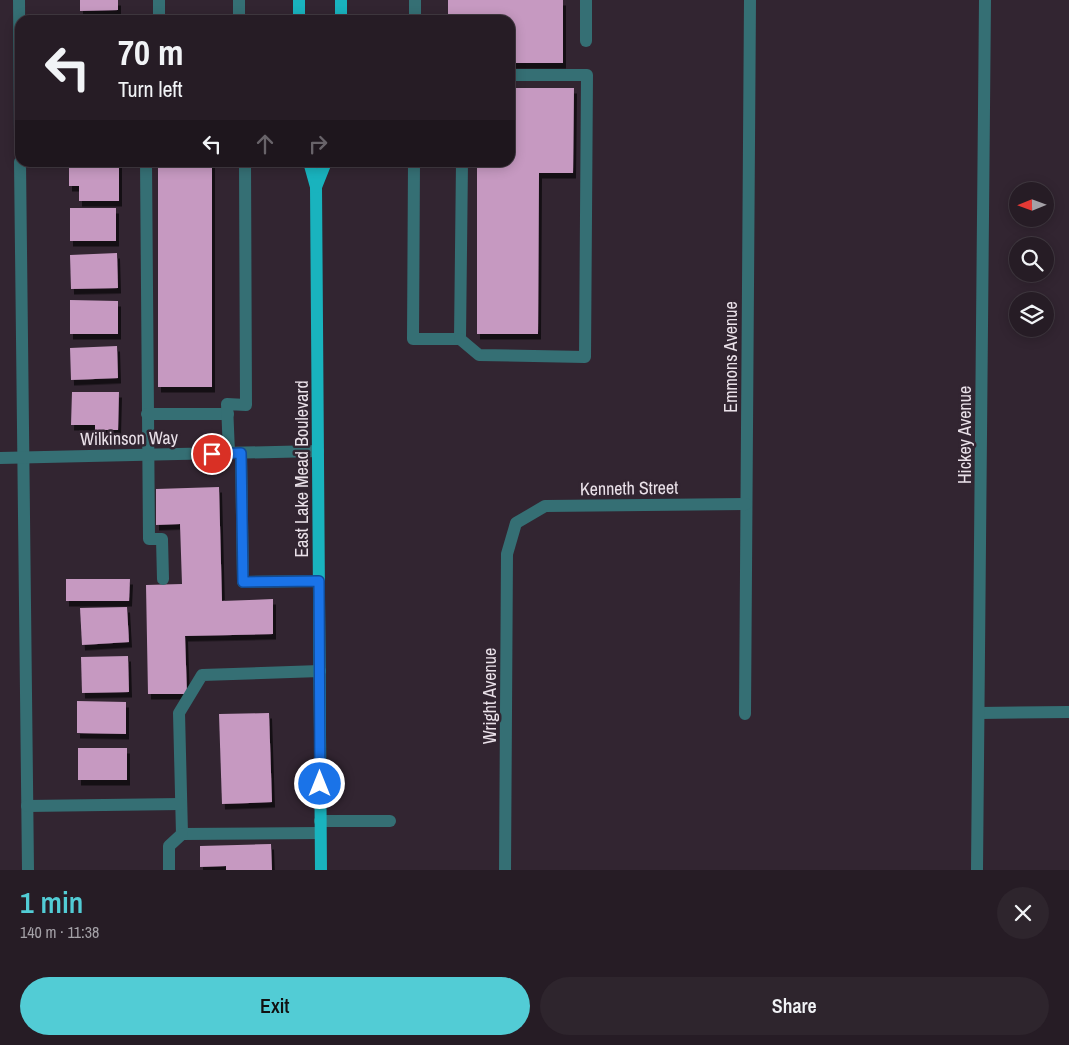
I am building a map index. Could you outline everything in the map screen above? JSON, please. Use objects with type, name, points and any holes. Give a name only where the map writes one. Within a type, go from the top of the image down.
[{"type":"main road","points":[[299,0],[299,15]]},
{"type":"main road","points":[[341,0],[341,15]]},
{"type":"main road","name":"East Lake Mead Boulevard","points":[[310,167],[316,187],[321,870]]},
{"type":"main road","name":"East Lake Mead Boulevard","points":[[316,187],[324,167]]},
{"type":"street","points":[[19,0],[19,15]]},
{"type":"street","points":[[159,0],[159,15]]},
{"type":"street","points":[[239,0],[239,15]]},
{"type":"street","points":[[415,0],[415,15]]},
{"type":"street","points":[[586,0],[586,41]]},
{"type":"street","name":"Emmons Avenue","points":[[745,714],[750,0]]},
{"type":"street","name":"Hickey Avenue","points":[[977,870],[985,0]]},
{"type":"street","points":[[414,167],[413,339],[460,338],[480,355],[585,357],[587,75],[515,75]]},
{"type":"street","points":[[20,167],[28,870]]},
{"type":"street","points":[[146,167],[149,539],[162,539],[163,579]]},
{"type":"street","points":[[245,167],[246,405],[228,404],[235,453],[243,582],[319,581]]},
{"type":"street","points":[[460,338],[462,167]]},
{"type":"street","points":[[147,414],[228,414]]},
{"type":"street","name":"Wilkinson Way","points":[[0,458],[318,451]]},
{"type":"street","name":"Kenneth Street","points":[[516,523],[545,506],[746,504]]},
{"type":"street","name":"Wright Avenue","points":[[505,870],[507,554],[516,523]]},
{"type":"street","points":[[182,834],[179,713],[202,675],[320,671]]},
{"type":"street","points":[[979,714],[1069,712]]},
{"type":"street","points":[[27,806],[181,804]]},
{"type":"street","points":[[169,870],[169,846],[182,834],[320,827],[390,821]]},
{"type":"building","points":[[80,0],[118,0],[118,10],[80,11]]},
{"type":"building","points":[[448,0],[563,0],[563,63],[515,63],[515,15],[448,15]]},
{"type":"building","points":[[515,88],[574,88],[573,173],[539,173],[538,334],[477,334],[477,167],[515,167]]},
{"type":"building","points":[[69,167],[119,167],[119,201],[79,201],[79,186],[69,186]]},
{"type":"building","points":[[158,167],[212,167],[212,387],[158,387]]},
{"type":"building","points":[[70,208],[116,208],[116,241],[70,241]]},
{"type":"building","points":[[117,253],[118,288],[71,289],[70,255]]},
{"type":"building","points":[[70,300],[118,301],[118,334],[70,334]]},
{"type":"building","points":[[117,346],[118,378],[71,380],[70,348]]},
{"type":"building","points":[[72,392],[119,392],[118,430],[95,430],[95,425],[71,425]]},
{"type":"building","points":[[219,487],[222,601],[273,599],[273,634],[185,636],[187,694],[148,694],[146,585],[182,584],[180,524],[156,525],[156,489]]},
{"type":"building","points":[[66,579],[130,579],[129,601],[66,601]]},
{"type":"building","points":[[127,607],[129,642],[82,645],[80,608]]},
{"type":"building","points":[[128,656],[129,692],[82,693],[81,657]]},
{"type":"building","points":[[77,701],[126,702],[126,734],[77,733]]},
{"type":"building","points":[[269,713],[272,802],[222,804],[219,714]]},
{"type":"building","points":[[78,748],[127,748],[127,780],[78,780]]},
{"type":"building","points":[[271,844],[272,870],[226,870],[226,866],[200,867],[200,846]]},
{"type":"route","points":[[212,454],[241,453],[243,582],[319,581],[320,784]]}]
